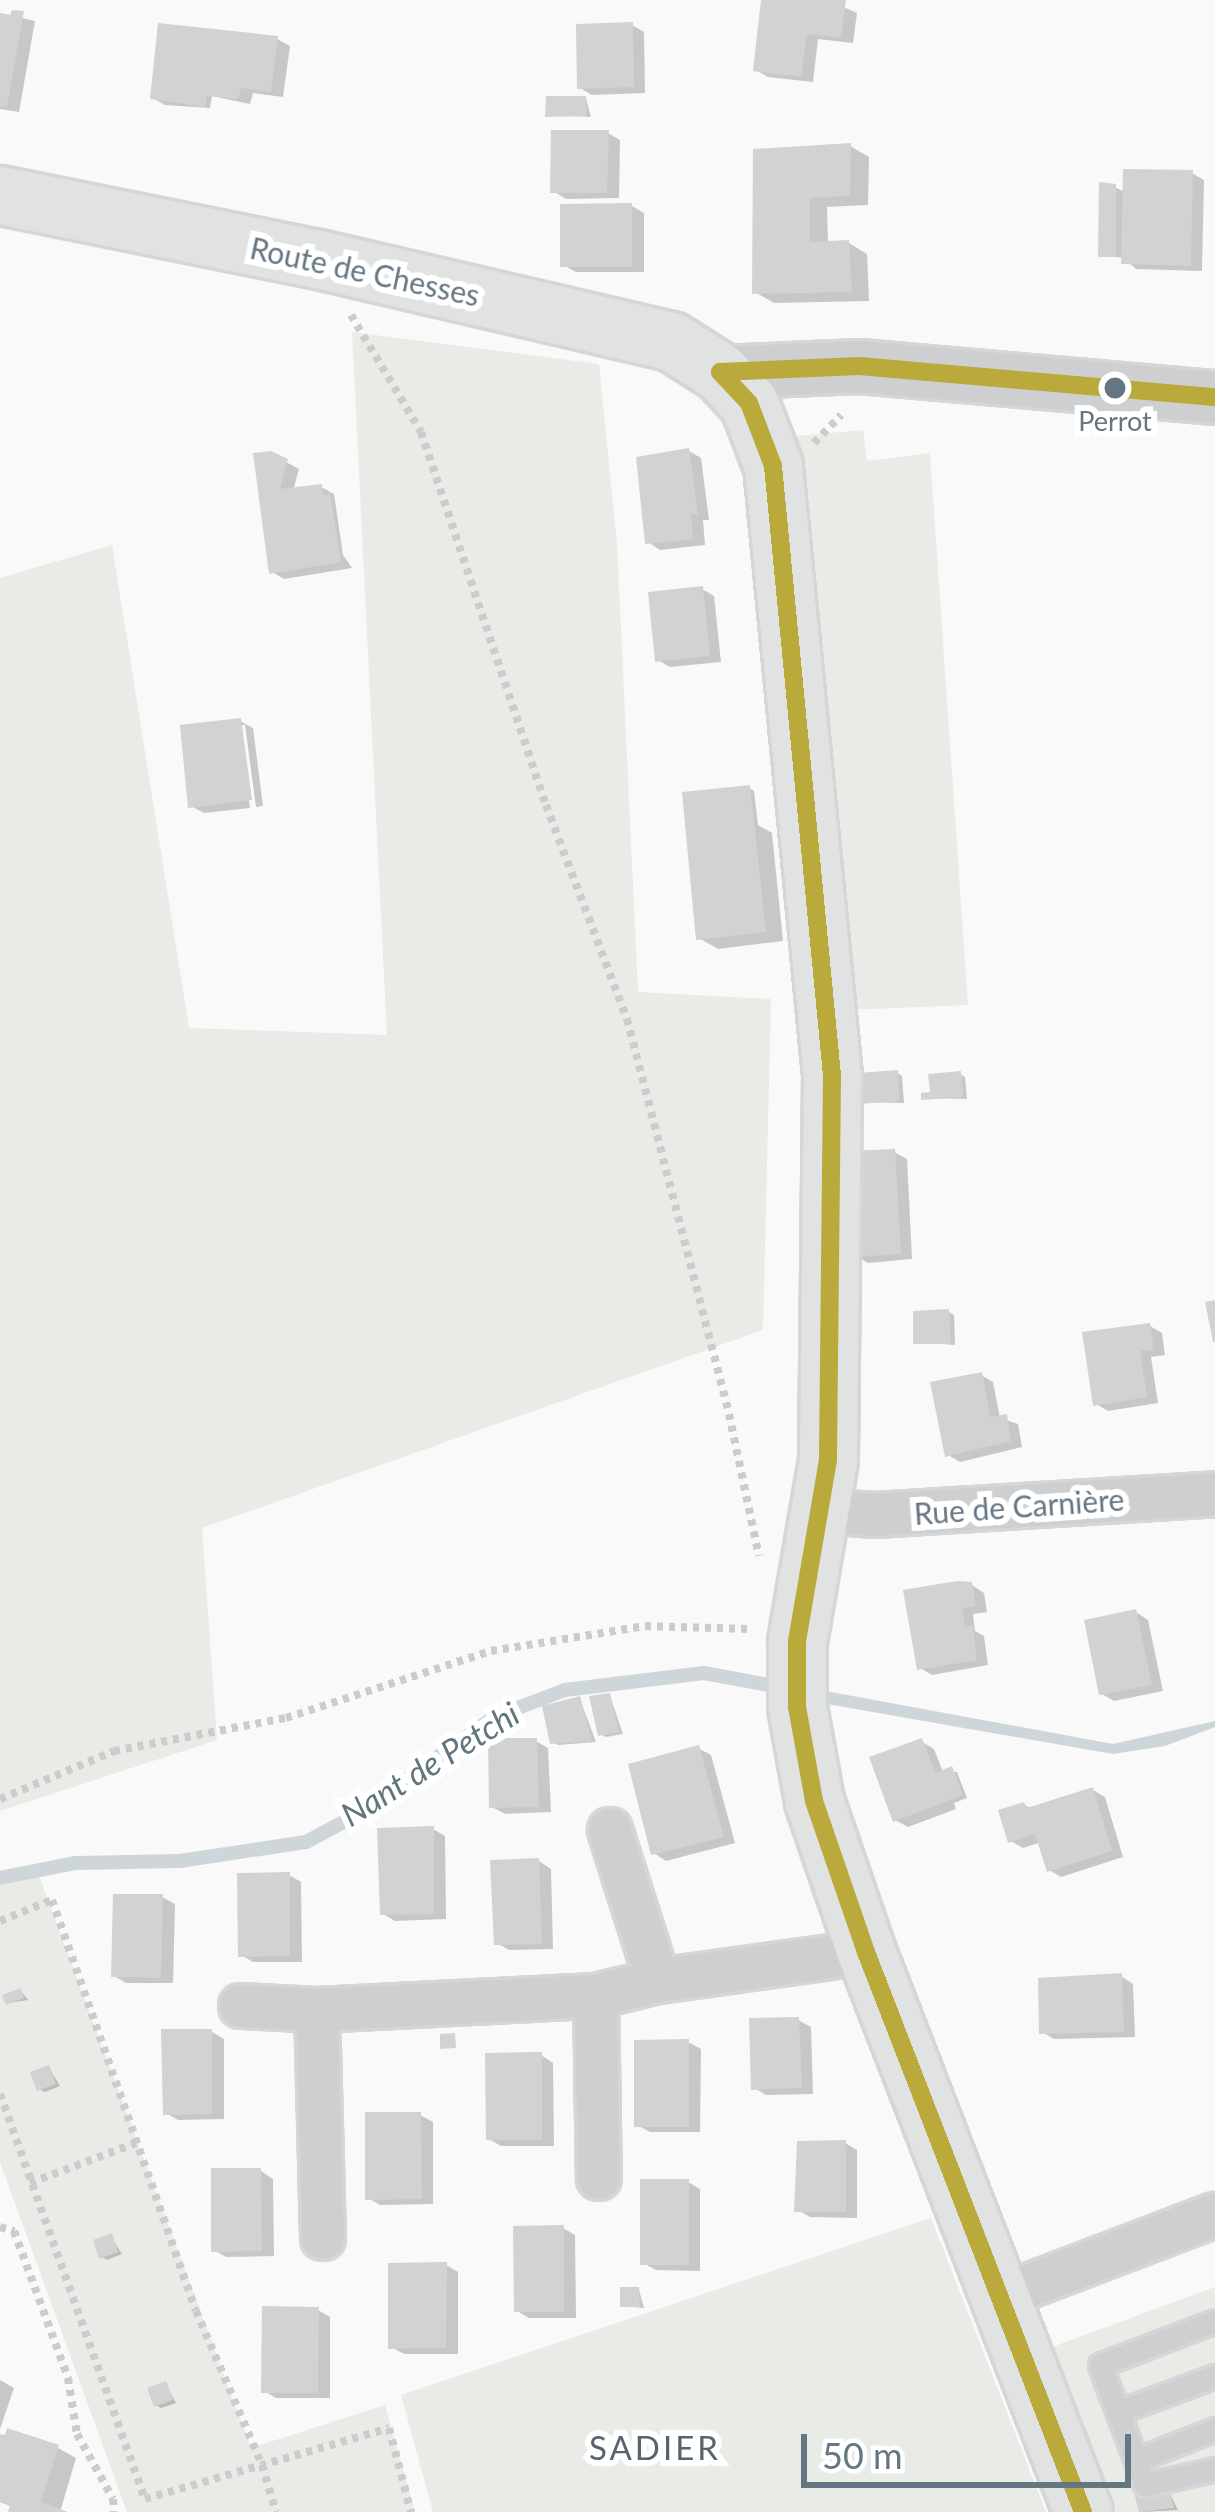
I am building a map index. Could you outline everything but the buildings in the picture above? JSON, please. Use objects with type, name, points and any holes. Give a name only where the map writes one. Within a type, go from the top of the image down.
[{"type":"main road","name":"Route de Chesses","points":[[0,195],[318,259],[670,341],[721,372]]},
{"type":"main road","points":[[721,372],[749,403],[773,466],[832,1075],[823,1511],[797,1674],[814,1801],[866,1952],[1082,2512]]},
{"type":"street","points":[[721,372],[859,366],[1215,397]]},
{"type":"street","name":"Rue de Carnière","points":[[823,1511],[875,1515],[1215,1494]]},
{"type":"street","points":[[610,1830],[658,1981]]},
{"type":"street","points":[[241,2006],[317,2010],[596,1996],[658,1981],[866,1952]]},
{"type":"street","points":[[596,1996],[599,2178]]},
{"type":"street","points":[[317,2010],[323,2238]]},
{"type":"street","points":[[1000,2297],[1215,2215]]},
{"type":"lane","points":[[1215,2321],[1100,2365],[1145,2485],[1215,2469]]},
{"type":"lane","points":[[1118,2412],[1215,2376]]},
{"type":"lane","points":[[1136,2459],[1215,2429]]},
{"type":"path","points":[[318,259],[421,432],[545,805],[627,1019],[729,1414],[762,1570]]},
{"type":"path","points":[[0,1798],[114,1751],[286,1718],[491,1651],[645,1625],[750,1629],[797,1674]]},
{"type":"path","points":[[0,1921],[52,1900],[196,2311],[262,2465],[276,2512]]},
{"type":"path","points":[[0,2094],[149,2512]]},
{"type":"path","points":[[30,2183],[136,2143]]},
{"type":"path","points":[[0,2227],[14,2230],[68,2378],[77,2434],[113,2499],[114,2512]]},
{"type":"path","points":[[145,2499],[389,2428],[411,2512]]},
{"type":"shaded area","points":[[352,332],[599,364],[617,543],[638,992],[771,999],[763,1330],[202,1528],[217,1740],[0,1811],[0,578],[112,545],[189,1028],[387,1035]]},
{"type":"shaded area","points":[[863,430],[867,461],[930,453],[968,1005],[847,1010],[796,436]]},
{"type":"shaded area","points":[[804,1687],[1113,1744],[1215,1721],[1215,1727],[1165,1746],[1113,1754],[804,1700]]},
{"type":"shaded area","points":[[37,1870],[251,2448],[385,2405],[415,2512],[127,2512],[0,2162],[0,1878]]},
{"type":"shaded area","points":[[931,2218],[1046,2512],[433,2512],[401,2395]]},
{"type":"shaded area","points":[[1215,2287],[1215,2512],[1117,2512],[1052,2347]]},
{"type":"waterway","name":"Nant de Petchi","points":[[0,1878],[75,1863],[180,1861],[306,1842],[355,1816],[494,1717],[565,1690],[704,1673],[786,1688]]},
{"type":"transit line","points":[[720,372],[859,366],[1215,397]]},
{"type":"transit line","points":[[720,372],[749,403],[773,466],[832,1075],[828,1460],[797,1642],[797,1707],[814,1801],[866,1952],[1083,2512]]},
{"type":"place","name":"Perrot","points":[[1115,388]]},
{"type":"district","name":"SADIER","points":[[655,2448]]}]
